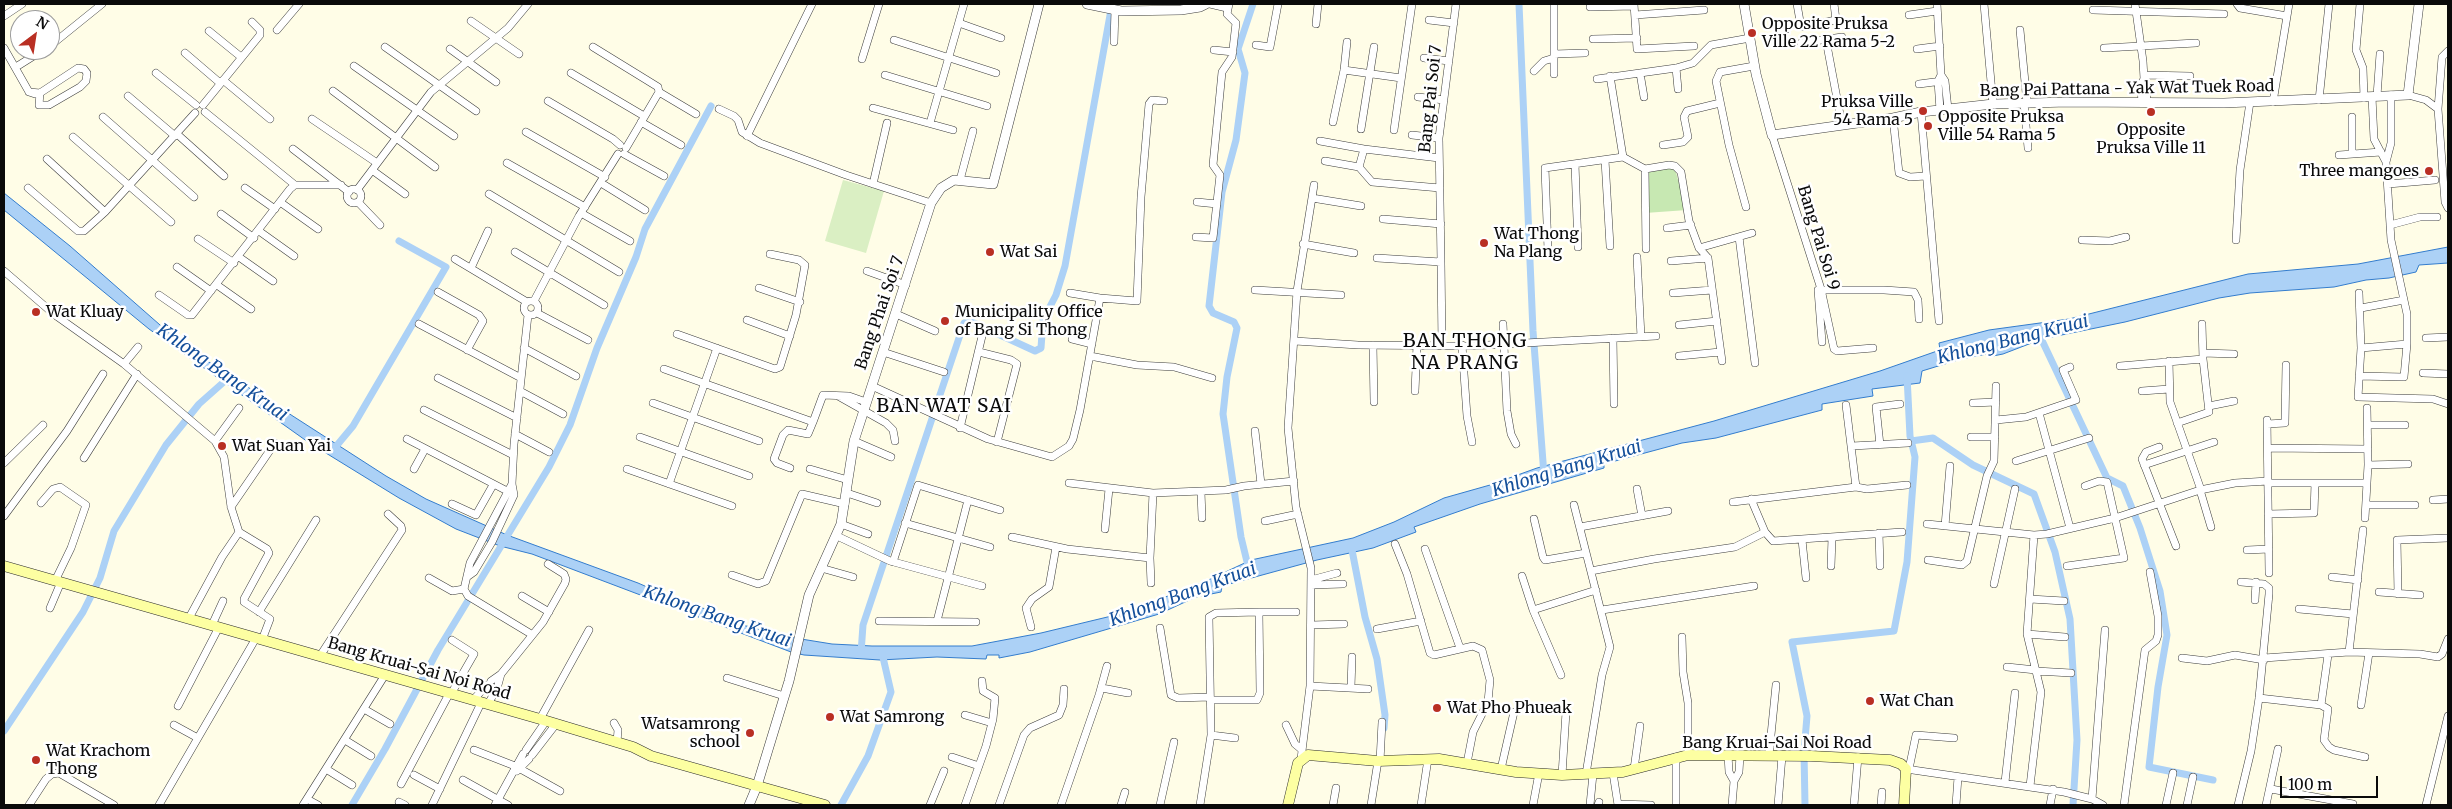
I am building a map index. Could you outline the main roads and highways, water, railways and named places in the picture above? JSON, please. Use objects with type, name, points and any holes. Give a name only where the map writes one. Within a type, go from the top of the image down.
[{"type":"main road","name":"Bang Kruai-Sai Noi Road","points":[[4,566],[547,721],[617,742],[651,756],[757,786],[792,801],[825,805]]},
{"type":"main road","name":"Bang Kruai-Sai Noi Road","points":[[1288,805],[1301,754],[1379,761],[1428,759],[1539,774],[1562,775],[1613,773],[1688,755],[1858,757],[1890,760],[1908,769],[1904,805]]},
{"type":"water","name":"Khlong Bang Kruai","points":[[4,193],[70,246],[184,346],[386,476],[426,499],[507,535],[638,583],[686,604],[693,604],[746,626],[755,627],[764,633],[832,644],[872,646],[972,646],[1041,633],[1124,613],[1204,582],[1251,560],[1353,538],[1394,522],[1444,498],[1490,485],[1537,468],[1714,421],[1880,371],[1940,350],[1939,343],[1989,330],[2069,319],[2248,274],[2358,264],[2448,247],[2448,263],[2419,265],[2416,272],[2334,287],[2250,293],[2219,298],[2125,322],[2042,339],[2003,354],[1993,356],[1992,353],[1961,359],[1922,371],[1920,383],[1872,389],[1873,396],[1822,404],[1822,410],[1716,438],[1682,443],[1604,464],[1604,468],[1480,504],[1414,527],[1416,532],[1373,548],[1317,560],[1222,586],[1221,592],[1196,597],[1159,614],[1030,652],[999,658],[999,655],[987,655],[986,659],[937,657],[880,660],[804,655],[791,652],[532,554],[500,546],[456,529],[399,498],[308,442],[149,329],[4,210]]},
{"type":"waterway","points":[[861,653],[863,625],[964,323],[972,322],[1035,351],[1041,348],[1043,320],[1056,295],[1065,266],[1112,4]]},
{"type":"waterway","name":"Khlong Bang Kruai","points":[[1249,570],[1241,537],[1223,414],[1227,377],[1237,328],[1234,322],[1213,313],[1209,306],[1222,192],[1236,140],[1245,73],[1238,49],[1253,4]]},
{"type":"waterway","name":"Khlong Bang Kruai","points":[[1519,4],[1533,331],[1544,475]]},
{"type":"waterway","points":[[352,805],[385,749],[438,650],[549,467],[570,425],[597,348],[636,257],[645,229],[711,106]]},
{"type":"waterway","points":[[333,450],[353,426],[446,267],[399,241]]},
{"type":"waterway","name":"Khlong Bang Kruai","points":[[2038,332],[2107,478],[2123,486],[2140,528],[2160,591],[2167,635],[2158,687],[2149,767],[2213,780]]},
{"type":"waterway","points":[[1805,805],[1804,752],[1807,716],[1792,642],[1894,631],[1907,562],[1915,457],[1910,436],[1907,376]]},
{"type":"waterway","name":"Khlong Bang Kruai","points":[[4,731],[83,612],[100,578],[114,531],[166,445],[199,404],[226,380]]},
{"type":"waterway","points":[[1911,441],[1933,438],[1973,465],[2034,494],[2055,552],[2070,619],[2077,740],[2073,805]]},
{"type":"waterway","points":[[1351,545],[1365,617],[1377,659],[1385,715],[1384,728]]},
{"type":"waterway","points":[[841,805],[868,756],[891,692],[882,653]]},
{"type":"place","name":"Opposite Pruksa Ville 22 Rama 5-2","points":[[1752,33]]},
{"type":"place","name":"Pruksa Ville 54 Rama 5","points":[[1923,111]]},
{"type":"place","name":"Opposite Pruksa Ville 11","points":[[2151,112]]},
{"type":"place","name":"Opposite Pruksa Ville 54 Rama 5","points":[[1928,126]]},
{"type":"place","name":"Three mangoes","points":[[2429,171]]},
{"type":"place","name":"Wat Thong Na Plang","points":[[1484,243]]},
{"type":"place","name":"Wat Sai","points":[[990,252]]},
{"type":"place","name":"Wat Kluay","points":[[36,312]]},
{"type":"place","name":"Municipality Office of Bang Si Thong","points":[[945,321]]},
{"type":"place","name":"Wat Suan Yai","points":[[222,446]]},
{"type":"place","name":"Wat Chan","points":[[1870,701]]},
{"type":"place","name":"Wat Pho Phueak","points":[[1437,708]]},
{"type":"place","name":"Wat Samrong","points":[[830,717]]},
{"type":"place","name":"Watsamrong school","points":[[750,733]]},
{"type":"place","name":"Wat Krachom Thong","points":[[36,760]]},
{"type":"district","name":"BAN THONG NA PRANG","points":[[1465,353]]},
{"type":"district","name":"BAN WAT SAI","points":[[944,407]]}]
